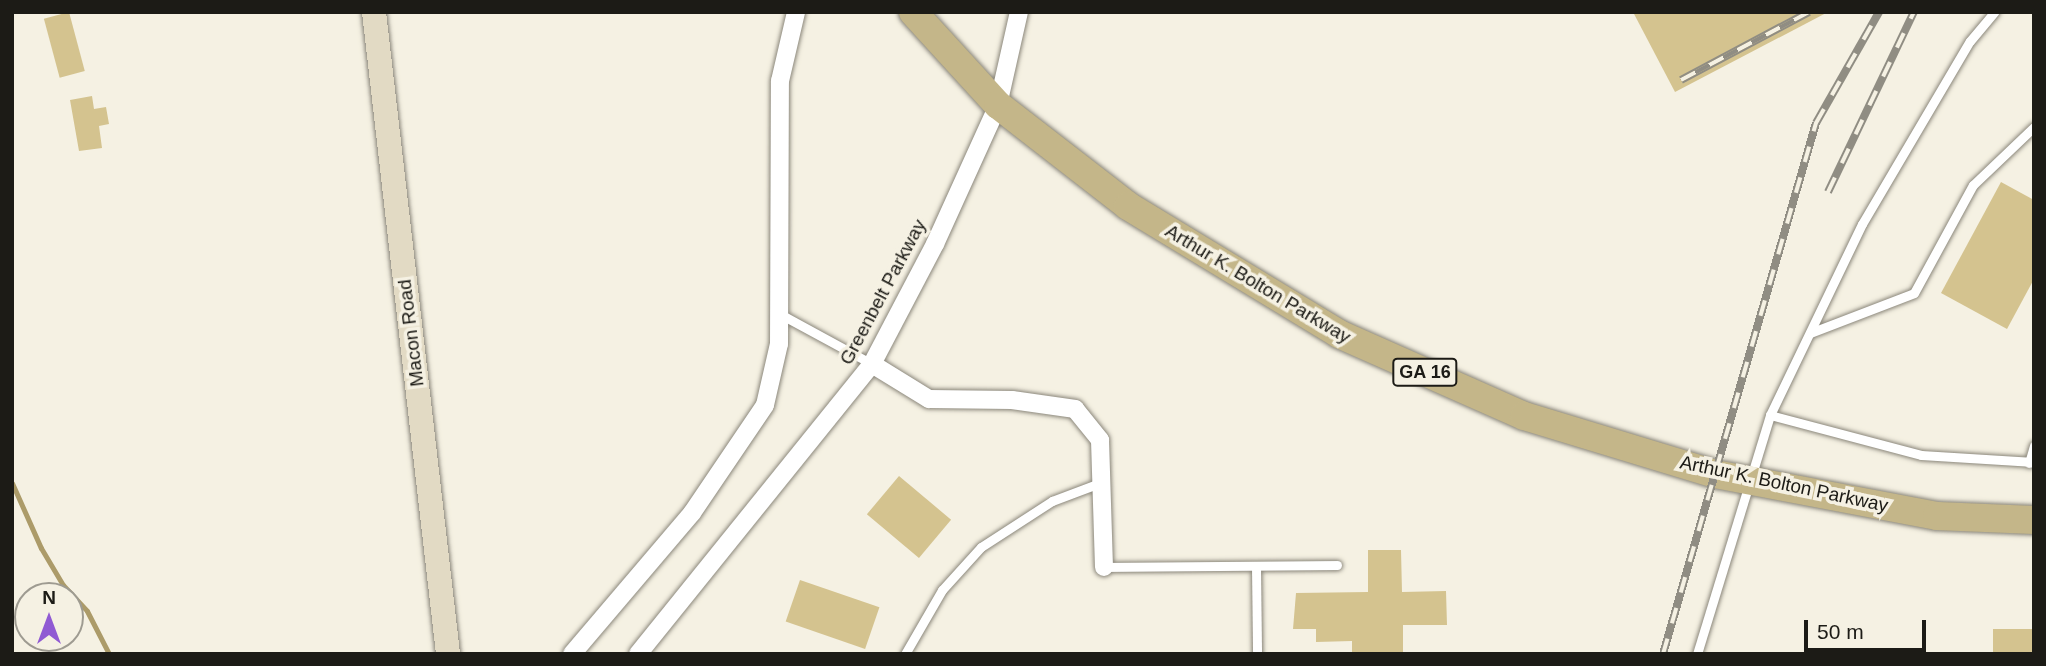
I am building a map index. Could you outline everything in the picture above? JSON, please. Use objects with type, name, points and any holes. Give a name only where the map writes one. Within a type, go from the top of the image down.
[{"type":"main road","name":"Macon Road","points":[[374,12],[448,654]]},
{"type":"main road","name":"Arthur K. Bolton Parkway","points":[[913,12],[998,105],[1128,206],[1339,334],[1524,416],[1750,481],[1937,516],[2034,520]]},
{"type":"street","points":[[572,654],[692,513],[765,405],[779,344],[780,81],[796,12]]},
{"type":"street","name":"Greenbelt Parkway","points":[[638,654],[873,364],[934,244],[998,105],[1019,12]]},
{"type":"street","points":[[873,364],[929,399],[1012,400],[1075,409],[1100,439],[1104,567]]},
{"type":"lane","points":[[1698,654],[1770,415],[1862,224],[1970,41],[1994,12]]},
{"type":"lane","points":[[1810,332],[1914,293],[1973,185],[2034,127]]},
{"type":"lane","points":[[778,314],[873,364]]},
{"type":"lane","points":[[1770,415],[1921,455],[2031,463],[2034,446]]},
{"type":"lane","points":[[905,654],[942,590],[981,547],[1052,501],[1100,483]]},
{"type":"lane","points":[[1104,567],[1337,565]]},
{"type":"lane","points":[[1256,567],[1257,654]]},
{"type":"building","points":[[69,12],[85,71],[60,78],[44,19]]},
{"type":"building","points":[[1633,12],[1828,12],[1675,92]]},
{"type":"building","points":[[92,96],[94,109],[106,107],[109,124],[99,126],[102,148],[79,151],[70,100]]},
{"type":"building","points":[[2001,182],[2034,200],[2034,279],[2007,329],[1941,293]]},
{"type":"building","points":[[899,476],[951,520],[919,558],[867,514]]},
{"type":"building","points":[[1368,550],[1401,550],[1402,592],[1446,591],[1447,625],[1403,625],[1403,654],[1352,654],[1352,641],[1316,642],[1316,629],[1293,629],[1296,593],[1368,592]]},
{"type":"building","points":[[800,580],[879,607],[865,649],[786,622]]},
{"type":"building","points":[[1993,629],[2034,629],[2034,654],[1993,654]]},
{"type":"waterway","points":[[12,483],[41,548],[63,585],[87,611],[109,654]]},
{"type":"railway","points":[[1681,80],[1809,12]]},
{"type":"railway","points":[[1663,654],[1816,123],[1879,12]]},
{"type":"railway","points":[[1828,192],[1914,12]]}]
